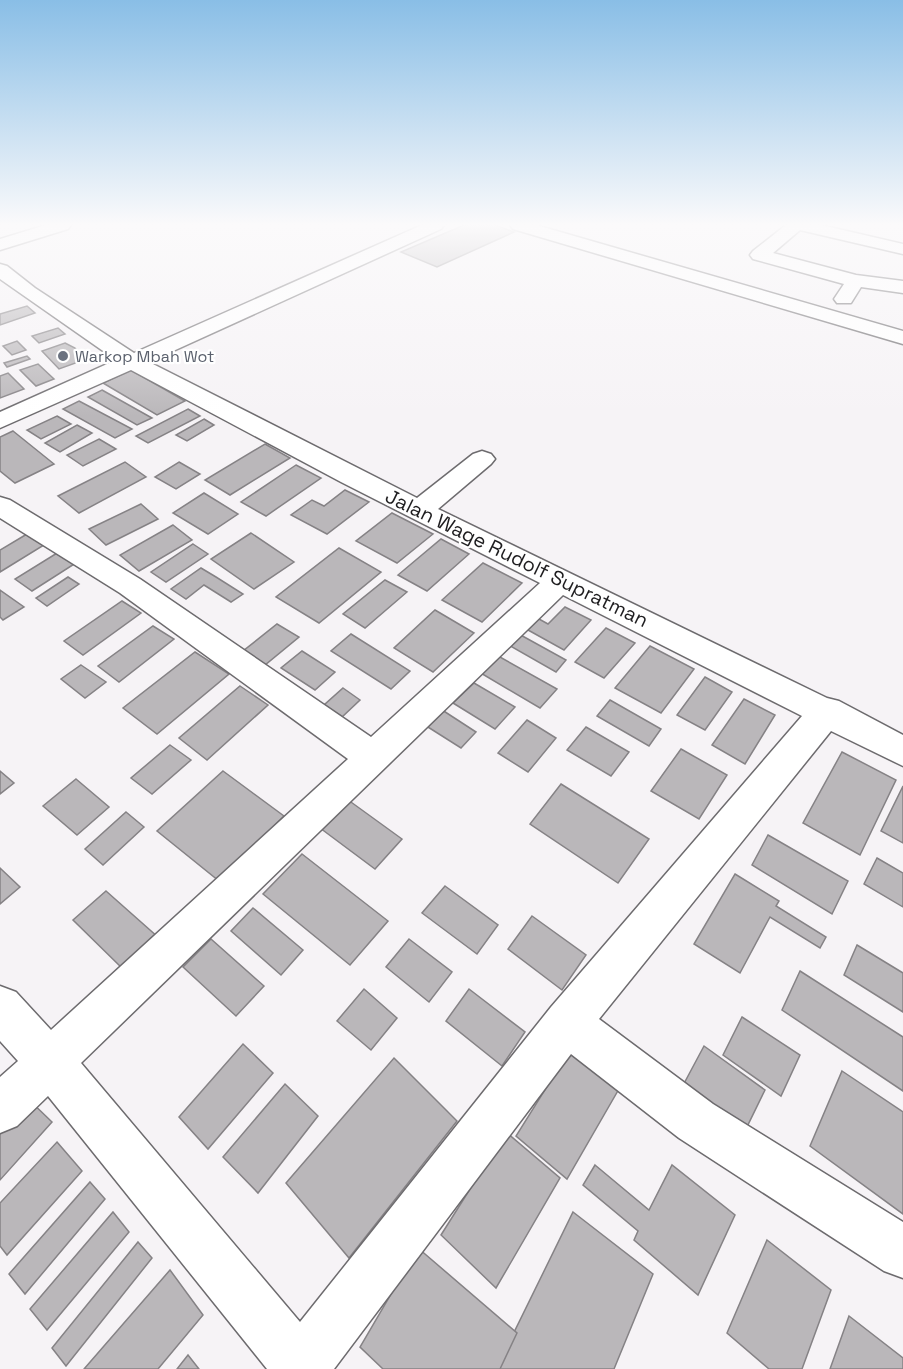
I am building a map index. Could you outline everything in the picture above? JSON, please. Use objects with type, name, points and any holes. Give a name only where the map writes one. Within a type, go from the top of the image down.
[{"type":"street","name":"Jalan Wage Rudolf Supratman","points":[[14,289],[19,295],[133,362],[419,510],[827,711],[903,751]]},
{"type":"street","points":[[0,421],[294,289]]},
{"type":"street","points":[[732,289],[831,318],[898,331]]},
{"type":"street","points":[[831,318],[850,289]]},
{"type":"street","points":[[419,510],[482,459]]},
{"type":"street","points":[[0,506],[130,586],[374,758]]},
{"type":"street","points":[[0,1109],[561,580]]},
{"type":"street","points":[[0,1008],[50,1062],[301,1368],[567,1023],[827,711]]},
{"type":"street","points":[[567,1023],[696,1121],[903,1252]]},
{"type":"building","points":[[27,306],[35,313],[0,325],[0,314]]},
{"type":"building","points":[[58,328],[65,334],[39,343],[32,336]]},
{"type":"building","points":[[17,341],[26,350],[12,355],[3,346]]},
{"type":"building","name":"Warkop Mbah Wot","points":[[65,343],[75,348],[84,360],[59,369],[42,351]]},
{"type":"building","points":[[27,356],[30,359],[7,367],[4,363]]},
{"type":"building","points":[[38,364],[54,379],[36,386],[20,370]]},
{"type":"building","points":[[131,370],[185,401],[157,415],[103,383]]},
{"type":"building","points":[[8,373],[24,389],[0,398],[0,376]]},
{"type":"building","points":[[102,390],[152,418],[137,425],[88,397]]},
{"type":"building","points":[[79,401],[132,429],[115,438],[63,409]]},
{"type":"building","points":[[188,409],[200,416],[148,443],[136,436]]},
{"type":"building","points":[[57,416],[71,424],[41,439],[27,430]]},
{"type":"building","points":[[204,419],[214,425],[187,441],[176,435]]},
{"type":"building","points":[[77,425],[92,433],[60,452],[45,443]]},
{"type":"building","points":[[13,431],[54,464],[15,483],[0,471],[0,437]]},
{"type":"building","points":[[99,439],[116,449],[83,466],[67,455]]},
{"type":"building","points":[[265,444],[290,458],[230,495],[205,480]]},
{"type":"building","points":[[125,462],[146,477],[79,513],[58,496]]},
{"type":"building","points":[[179,462],[200,474],[176,489],[155,477]]},
{"type":"building","points":[[296,465],[321,478],[266,516],[241,502]]},
{"type":"building","points":[[345,490],[369,502],[327,534],[291,515],[312,500],[324,506]]},
{"type":"building","points":[[204,493],[238,514],[208,534],[173,513]]},
{"type":"building","points":[[141,504],[158,519],[106,545],[89,529]]},
{"type":"building","points":[[392,513],[433,534],[397,563],[356,541]]},
{"type":"building","points":[[173,525],[192,540],[139,571],[120,555]]},
{"type":"building","points":[[251,533],[294,562],[254,589],[211,559]]},
{"type":"building","points":[[27,534],[44,545],[0,572],[0,550]]},
{"type":"building","points":[[441,539],[469,554],[427,591],[398,575]]},
{"type":"building","points":[[193,544],[208,554],[166,582],[151,572]]},
{"type":"building","points":[[339,548],[381,572],[319,623],[276,597]]},
{"type":"building","points":[[62,550],[79,561],[32,591],[15,579]]},
{"type":"building","points":[[483,563],[522,583],[482,622],[442,600]]},
{"type":"building","points":[[201,568],[243,594],[231,602],[204,585],[186,599],[171,589]]},
{"type":"building","points":[[68,577],[79,584],[47,606],[36,598]]},
{"type":"building","points":[[385,580],[407,592],[365,628],[343,614]]},
{"type":"building","points":[[0,590],[24,607],[3,620],[0,617]]},
{"type":"building","points":[[122,601],[141,613],[83,655],[64,641]]},
{"type":"building","points":[[565,607],[591,620],[564,650],[519,625],[530,614],[548,624]]},
{"type":"building","points":[[435,610],[474,633],[433,672],[394,648]]},
{"type":"building","points":[[277,624],[299,637],[265,665],[243,651]]},
{"type":"building","points":[[153,626],[174,639],[119,682],[98,666]]},
{"type":"building","points":[[606,628],[635,643],[604,678],[575,662]]},
{"type":"building","points":[[517,633],[566,660],[556,672],[507,644]]},
{"type":"building","points":[[351,634],[410,671],[391,689],[331,651]]},
{"type":"building","points":[[650,646],[694,669],[661,713],[615,688]]},
{"type":"building","points":[[302,651],[335,672],[315,690],[281,668]]},
{"type":"building","points":[[195,652],[229,674],[157,734],[123,708]]},
{"type":"building","points":[[491,652],[557,689],[540,708],[474,669]]},
{"type":"building","points":[[81,665],[106,682],[85,698],[61,679]]},
{"type":"building","points":[[705,677],[732,692],[705,730],[677,715]]},
{"type":"building","points":[[474,683],[515,707],[495,729],[453,703]]},
{"type":"building","points":[[240,686],[268,705],[207,760],[179,738]]},
{"type":"building","points":[[343,688],[360,700],[342,717],[324,705]]},
{"type":"building","points":[[744,699],[775,715],[745,764],[712,745]]},
{"type":"building","points":[[610,700],[661,729],[649,746],[597,716]]},
{"type":"building","points":[[436,706],[476,732],[461,748],[420,722]]},
{"type":"building","points":[[527,720],[556,738],[528,772],[498,753]]},
{"type":"building","points":[[586,727],[629,752],[611,776],[567,750]]},
{"type":"building","points":[[170,745],[191,760],[152,794],[131,778]]},
{"type":"building","points":[[681,749],[727,775],[699,819],[651,791]]},
{"type":"building","points":[[842,752],[896,780],[860,855],[803,823]]},
{"type":"building","points":[[0,771],[14,783],[0,794]]},
{"type":"building","points":[[223,771],[284,816],[219,881],[157,831]]},
{"type":"building","points":[[76,779],[109,807],[77,835],[43,806]]},
{"type":"building","points":[[561,784],[649,839],[618,883],[530,824]]},
{"type":"building","points":[[903,786],[903,843],[881,831]]},
{"type":"building","points":[[344,797],[402,839],[375,869],[316,825]]},
{"type":"building","points":[[126,812],[144,827],[103,865],[85,849]]},
{"type":"building","points":[[768,835],[848,881],[832,914],[752,865]]},
{"type":"building","points":[[302,854],[388,921],[350,965],[263,894]]},
{"type":"building","points":[[877,858],[903,873],[903,907],[864,884]]},
{"type":"building","points":[[0,868],[20,887],[0,904]]},
{"type":"building","points":[[735,874],[779,901],[776,906],[826,937],[820,948],[770,917],[740,973],[694,944]]},
{"type":"building","points":[[445,886],[498,925],[477,954],[422,913]]},
{"type":"building","points":[[106,891],[159,938],[125,971],[73,920]]},
{"type":"building","points":[[253,908],[303,950],[281,975],[231,931]]},
{"type":"building","points":[[532,916],[586,955],[562,990],[508,949]]},
{"type":"building","points":[[211,939],[264,986],[236,1016],[183,967]]},
{"type":"building","points":[[409,939],[452,972],[429,1002],[386,967]]},
{"type":"building","points":[[857,945],[903,973],[903,1012],[844,975]]},
{"type":"building","points":[[800,971],[903,1037],[903,1091],[782,1010]]},
{"type":"building","points":[[364,989],[397,1018],[371,1050],[337,1021]]},
{"type":"building","points":[[469,989],[525,1032],[502,1066],[446,1021]]},
{"type":"building","points":[[742,1017],[800,1055],[781,1096],[723,1055]]},
{"type":"building","points":[[578,1037],[627,1075],[567,1179],[516,1136]]},
{"type":"building","points":[[243,1044],[273,1073],[208,1149],[179,1117]]},
{"type":"building","points":[[704,1046],[765,1090],[742,1137],[680,1091]]},
{"type":"building","points":[[394,1058],[457,1121],[349,1258],[286,1183]]},
{"type":"building","points":[[842,1071],[903,1112],[903,1214],[810,1146]]},
{"type":"building","points":[[285,1084],[318,1116],[258,1193],[223,1157]]},
{"type":"building","points":[[24,1095],[52,1122],[0,1180],[0,1121]]},
{"type":"building","points":[[506,1132],[560,1178],[496,1288],[441,1235]]},
{"type":"building","points":[[57,1142],[82,1171],[7,1255],[0,1246],[0,1203]]},
{"type":"building","points":[[595,1165],[649,1210],[672,1165],[735,1215],[698,1295],[634,1240],[638,1231],[583,1185]]},
{"type":"building","points":[[90,1182],[105,1199],[25,1294],[9,1274]]},
{"type":"building","points":[[113,1212],[129,1232],[47,1330],[30,1309]]},
{"type":"building","points":[[573,1212],[653,1274],[614,1369],[496,1369]]},
{"type":"building","points":[[767,1240],[831,1290],[802,1369],[769,1369],[727,1333]]},
{"type":"building","points":[[138,1242],[152,1258],[66,1366],[52,1348]]},
{"type":"building","points":[[418,1248],[517,1333],[500,1369],[383,1369],[360,1347]]},
{"type":"building","points":[[170,1270],[203,1315],[158,1369],[84,1369]]},
{"type":"building","points":[[849,1316],[903,1358],[903,1369],[830,1369]]},
{"type":"building","points":[[188,1355],[199,1369],[177,1369]]},
{"type":"place","name":"Warkop Mbah Wot","points":[[63,356]]}]
